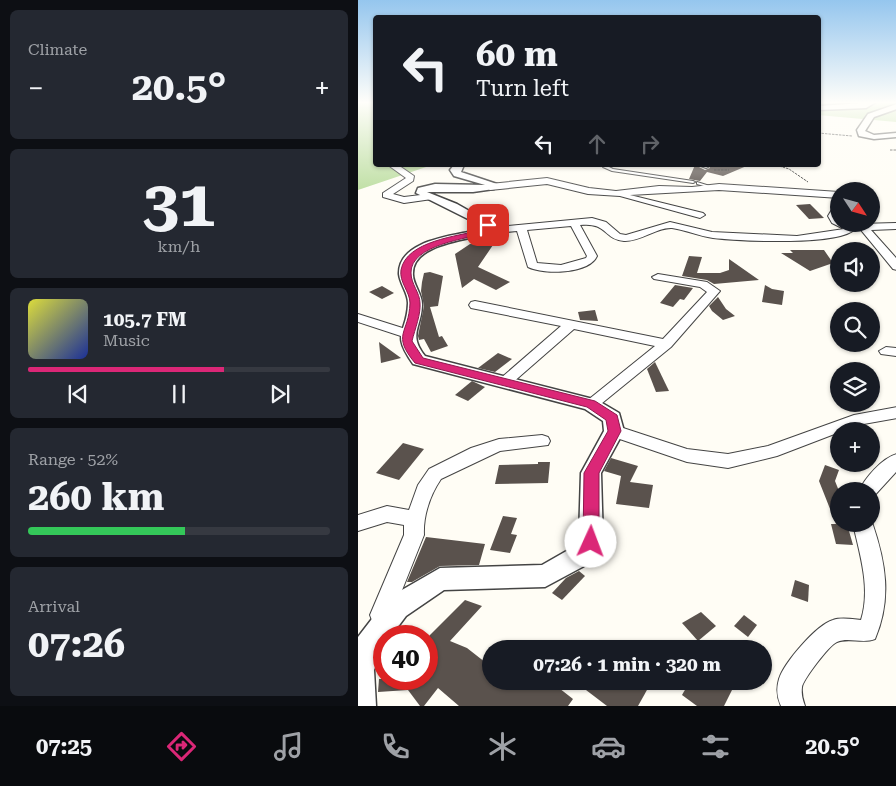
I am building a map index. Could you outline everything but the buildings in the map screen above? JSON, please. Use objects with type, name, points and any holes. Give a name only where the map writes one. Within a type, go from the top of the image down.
[{"type":"street","points":[[866,135],[874,137],[896,135]]},
{"type":"street","points":[[395,167],[410,176],[410,179],[386,195],[404,200],[429,197]]},
{"type":"street","points":[[457,167],[455,170],[458,174],[486,181],[492,184],[490,187]]},
{"type":"street","points":[[486,231],[488,225],[480,219],[421,193],[425,188],[469,190],[547,181],[588,191],[616,194],[700,215]]},
{"type":"street","points":[[616,194],[659,189],[692,190],[711,188],[830,193]]},
{"type":"street","points":[[369,643],[397,606],[440,579],[545,576],[578,557],[591,542],[592,473],[614,431],[612,418],[591,404],[419,360],[410,350],[407,341],[415,302],[407,281],[406,271],[412,256],[430,245],[486,231],[592,221],[603,224],[616,236],[626,238],[670,225],[712,235],[798,239],[837,232]]},
{"type":"street","points":[[520,228],[532,265],[545,269],[581,264],[590,260],[592,256],[574,223]]},
{"type":"street","points":[[880,226],[896,226]]},
{"type":"street","points":[[868,232],[896,267]]},
{"type":"street","points":[[591,404],[666,344],[714,291],[703,284],[658,277]]},
{"type":"street","points":[[475,305],[666,344]]},
{"type":"street","points":[[358,318],[407,334]]},
{"type":"street","points":[[506,381],[571,324]]},
{"type":"street","points":[[614,431],[705,459],[728,461],[761,454],[861,418],[896,412]]},
{"type":"street","points":[[361,706],[360,670],[369,643],[414,536],[414,522],[427,485],[435,474],[477,453],[499,445],[542,441]]},
{"type":"street","points":[[873,482],[896,460]]},
{"type":"street","points":[[358,523],[379,514],[404,514],[414,522]]},
{"type":"street","points":[[793,706],[789,696],[790,681],[822,639],[835,630],[866,631],[872,620],[875,598],[874,580],[865,532]]},
{"type":"lane","points":[[606,167],[612,170],[696,183],[711,188]]},
{"type":"path","points":[[840,135],[852,136]]},
{"type":"path","points":[[890,150],[896,150]]},
{"type":"path","points":[[782,167],[789,169],[823,192]]},
{"type":"path","points":[[718,171],[729,170]]},
{"type":"green space","points":[[358,135],[373,135],[373,167],[426,167],[358,190]]},
{"type":"route","points":[[488,225],[486,231],[430,245],[412,256],[406,271],[407,281],[415,302],[407,341],[410,350],[419,360],[591,404],[612,418],[614,431],[592,473],[591,542]]}]
